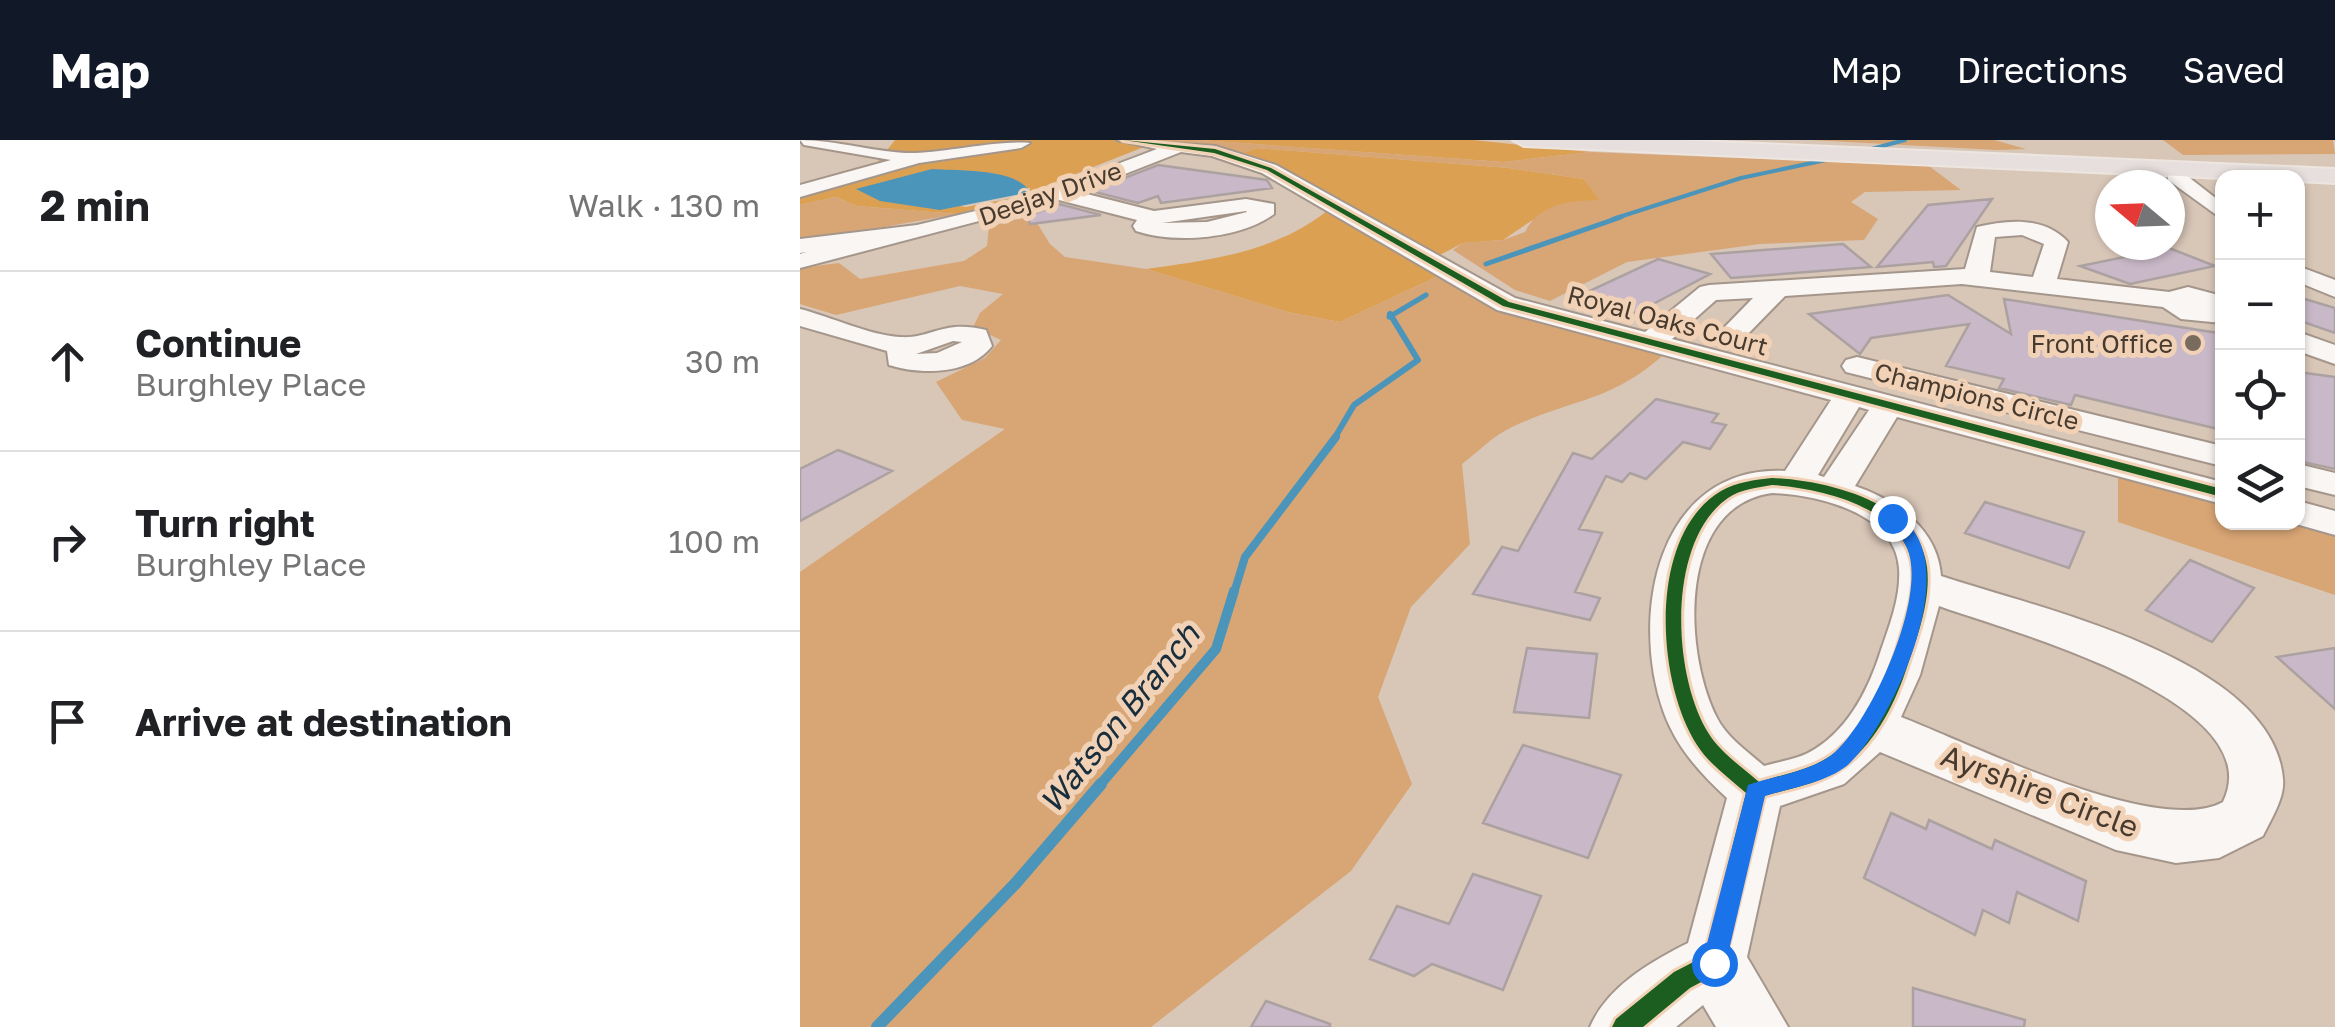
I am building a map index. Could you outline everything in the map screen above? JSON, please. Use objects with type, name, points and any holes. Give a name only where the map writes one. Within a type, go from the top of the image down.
[{"type":"main road","points":[[1524,140],[2147,170]]},
{"type":"main road","points":[[2111,140],[2166,170]]},
{"type":"main road","points":[[2142,141],[2167,170]]},
{"type":"main road","points":[[2185,172],[2335,176]]},
{"type":"street","points":[[804,140],[917,158]]},
{"type":"street","points":[[957,151],[996,140]]},
{"type":"street","name":"Royal Oaks Court","points":[[1126,140],[1237,156],[1269,168],[1506,304],[2215,491]]},
{"type":"street","points":[[800,191],[917,158],[1023,141]]},
{"type":"street","name":"Deejay Drive","points":[[800,261],[1058,193],[1181,146]]},
{"type":"street","points":[[2185,184],[2215,208]]},
{"type":"street","points":[[1058,193],[1154,218]]},
{"type":"street","points":[[1976,278],[1985,232],[2016,226],[2036,228],[2056,242],[2043,285]]},
{"type":"street","name":"Deejay Drive","points":[[800,246],[916,232]]},
{"type":"street","points":[[2305,277],[2335,289]]},
{"type":"street","points":[[1651,342],[1710,293],[1976,278],[2211,300]]},
{"type":"street","points":[[1731,335],[1777,290]]},
{"type":"street","points":[[800,317],[902,346]]},
{"type":"street","name":"Champions Circle","points":[[1677,320],[2215,454]]},
{"type":"street","points":[[2305,344],[2335,355]]},
{"type":"street","points":[[1815,486],[1851,394]]},
{"type":"street","points":[[1815,486],[1889,404]]},
{"type":"street","points":[[2305,477],[2335,484]]},
{"type":"street","points":[[1815,486],[1892,518],[1915,548],[1920,584],[1892,688],[1868,725],[1832,766],[1756,791],[1708,745],[1685,700],[1674,616],[1679,571],[1689,531],[1710,504],[1742,487],[1815,486]]},
{"type":"street","points":[[2305,515],[2335,523]]},
{"type":"street","name":"Ayrshire Circle","points":[[1868,725],[2116,826],[2176,838],[2220,832],[2243,819],[2253,799],[2257,781],[2252,758],[2227,718],[2188,685],[2136,659],[1920,584]]},
{"type":"street","points":[[1754,1027],[1714,963],[1756,791]]},
{"type":"street","points":[[1624,1027],[1682,980],[1714,963]]},
{"type":"shaded area","points":[[895,140],[1154,143],[1030,192],[1030,188],[859,189],[966,207],[1013,198],[957,214],[856,206],[836,197],[800,205],[800,196],[869,173]]},
{"type":"shaded area","points":[[1127,140],[1201,140],[1503,162],[1591,152],[1929,166],[1961,190],[1865,192],[1851,202],[1878,219],[1864,240],[1760,244],[1627,262],[1550,301],[1515,290],[1453,250],[1463,243],[1503,240],[1525,232],[1539,215],[1556,205],[1599,200],[1584,179],[1509,168],[1256,148],[1237,156]]},
{"type":"shaded area","points":[[1199,140],[1473,140],[1591,152],[1503,162]]},
{"type":"shaded area","points":[[1810,140],[1994,140],[2026,149],[1997,150]]},
{"type":"shaded area","points":[[2163,140],[2333,140],[2335,154],[2183,155]]},
{"type":"shaded area","points":[[1256,148],[1509,168],[1584,179],[1600,200],[1531,221],[1503,240],[1463,243],[1430,260],[1449,271],[1340,322],[1291,313],[1146,269],[1245,251],[1291,234],[1333,206],[1237,156]]},
{"type":"shaded area","points":[[836,197],[856,206],[957,214],[800,242],[800,205]]},
{"type":"shaded area","points":[[1032,215],[1050,244],[1065,257],[1146,269],[1291,313],[1340,322],[1449,271],[1506,304],[1672,347],[1613,389],[1505,430],[1462,464],[1470,544],[1411,607],[1378,697],[1412,784],[1351,871],[1151,1027],[800,1027],[800,572],[1005,429],[962,420],[936,382],[985,358],[1001,340],[973,327],[980,313],[1003,294],[960,286],[836,315],[800,304],[800,268],[839,263],[860,279],[964,261],[987,246],[989,227]]},
{"type":"shaded area","points":[[2118,465],[2215,491],[2215,530],[2305,530],[2305,515],[2335,523],[2335,595],[2118,522]]},
{"type":"water","points":[[932,169],[1000,175],[1023,184],[1030,192],[940,210],[880,201],[856,189]]},
{"type":"building","points":[[1158,165],[1267,180],[1272,188],[1161,203],[1158,196],[1138,203],[1091,191]]},
{"type":"building","points":[[1992,199],[1946,266],[1934,267],[1933,262],[1877,267],[1928,205]]},
{"type":"building","points":[[1059,204],[1101,215],[1030,224],[1028,216]]},
{"type":"building","points":[[1843,244],[1871,267],[1731,278],[1711,254]]},
{"type":"building","points":[[2185,254],[2215,266],[2130,284],[2080,266],[2110,260],[2185,260]]},
{"type":"building","points":[[1658,259],[1710,274],[1636,313],[1583,294]]},
{"type":"building","points":[[1948,295],[2011,334],[2004,299],[2215,333],[2215,428],[2075,395],[2071,405],[1999,388],[2004,379],[1946,366],[1969,324],[1871,338],[1860,354],[1809,314]]},
{"type":"building","points":[[2305,299],[2335,308],[2335,333],[2305,322]]},
{"type":"building","points":[[2305,373],[2335,377],[2335,469],[2305,463]]},
{"type":"building","points":[[1656,399],[1718,414],[1712,422],[1726,425],[1710,449],[1683,442],[1646,479],[1630,473],[1622,482],[1606,476],[1579,529],[1602,533],[1575,592],[1600,598],[1590,620],[1473,594],[1502,547],[1518,551],[1573,453],[1592,459]]},
{"type":"building","points":[[838,450],[892,471],[800,521],[800,469]]},
{"type":"building","points":[[1985,502],[2084,532],[2069,568],[1965,533]]},
{"type":"building","points":[[2190,560],[2254,588],[2212,642],[2146,610]]},
{"type":"building","points":[[1527,648],[1597,654],[1589,718],[1514,712]]},
{"type":"building","points":[[2335,648],[2335,709],[2277,657]]},
{"type":"building","points":[[1523,745],[1621,775],[1588,858],[1483,823]]},
{"type":"building","points":[[1891,813],[1926,829],[1929,820],[1992,849],[1995,840],[2086,881],[2078,921],[2017,892],[2009,923],[1983,910],[1975,935],[1864,878]]},
{"type":"building","points":[[1473,874],[1541,896],[1503,990],[1432,964],[1414,976],[1370,959],[1397,906],[1449,924]]},
{"type":"building","points":[[1913,988],[2025,1020],[2024,1027],[1913,1027]]},
{"type":"building","points":[[1266,1001],[1330,1024],[1330,1027],[1251,1027]]},
{"type":"waterway","name":"Watson Branch","points":[[1864,151],[1905,140]]},
{"type":"waterway","name":"Watson Branch","points":[[1613,219],[1741,178],[1840,157]]},
{"type":"waterway","name":"Watson Branch","points":[[1486,264],[1621,217]]},
{"type":"waterway","name":"Watson Branch","points":[[1391,316],[1426,295]]},
{"type":"waterway","name":"Watson Branch","points":[[1334,439],[1354,405],[1418,360],[1391,316]]},
{"type":"waterway","name":"Watson Branch","points":[[1234,593],[1245,557],[1336,437]]},
{"type":"waterway","name":"Watson Branch","points":[[1099,786],[1216,649],[1234,591]]},
{"type":"waterway","name":"Watson Branch","points":[[877,1027],[1015,884],[1101,784]]},
{"type":"cycle path","points":[[1126,140],[1215,151],[1269,169],[1506,304],[2215,491]]},
{"type":"cycle path","points":[[1624,1027],[1682,980],[1714,963],[1756,791],[1702,738],[1680,681],[1674,608],[1678,573],[1688,540],[1703,513],[1725,494],[1747,485],[1800,483],[1828,488],[1880,511],[1900,527],[1914,546],[1920,569],[1914,619],[1881,709],[1860,741],[1826,769],[1756,791]]},
{"type":"place","name":"Front Office","points":[[2193,343]]},
{"type":"route","points":[[1714,963],[1756,791],[1832,766],[1868,725],[1892,688],[1914,618],[1920,584],[1915,548],[1892,518]]}]
